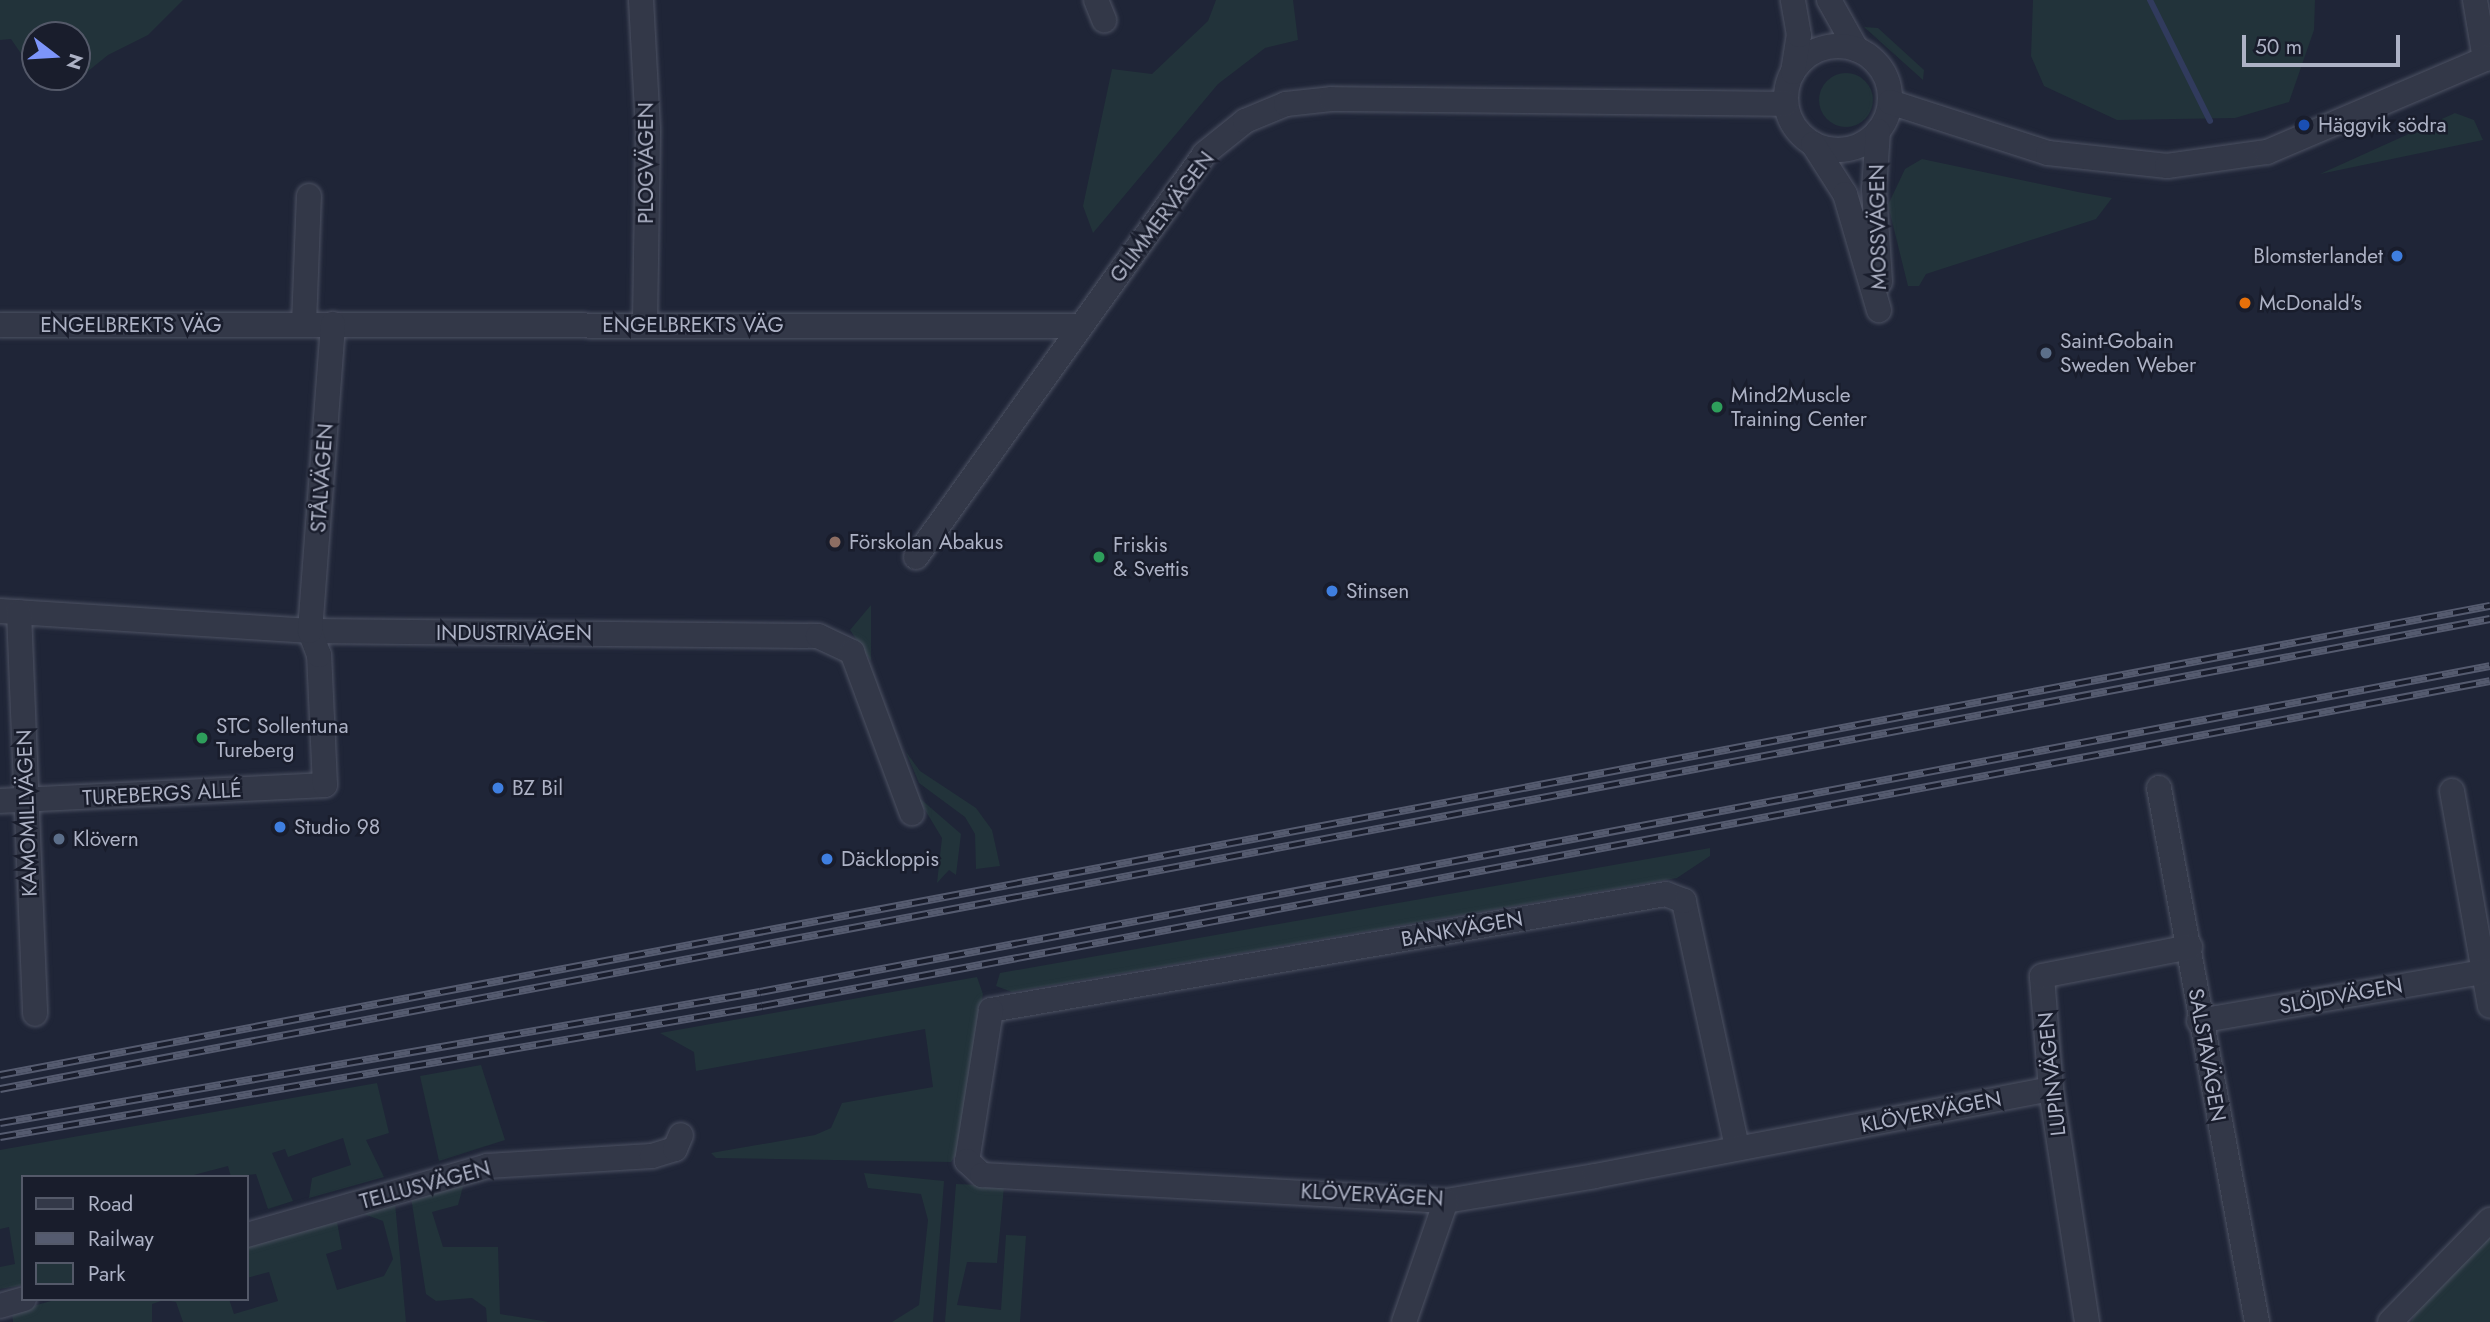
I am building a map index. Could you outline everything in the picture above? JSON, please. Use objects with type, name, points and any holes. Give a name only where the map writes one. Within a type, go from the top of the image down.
[{"type":"street","name":"PLOGVÄGEN","points":[[641,0],[648,131],[645,325]]},
{"type":"street","points":[[1786,104],[1799,35],[1793,0]]},
{"type":"street","points":[[1829,0],[1857,50],[1882,71],[1890,102],[2048,153],[2167,166],[2267,152],[2487,58],[2474,0]]},
{"type":"street","points":[[1793,72],[1823,48],[1857,50]]},
{"type":"street","name":"MOSSVÄGEN","points":[[1786,104],[1799,133],[1813,144],[1845,194],[1879,310],[1878,131],[1890,102]]},
{"type":"street","name":"GLIMMERVÄGEN","points":[[916,557],[1205,155],[1245,121],[1286,104],[1786,104]]},
{"type":"street","name":"MOSSVÄGEN","points":[[1813,144],[1853,148],[1878,131]]},
{"type":"street","points":[[304,324],[309,196]]},
{"type":"street","name":"STÅLVÄGEN","points":[[324,785],[319,655],[310,631],[333,324]]},
{"type":"street","name":"ENGELBREKTS VÄG","points":[[0,325],[1081,326]]},
{"type":"street","name":"INDUSTRIVÄGEN","points":[[9,611],[310,631],[800,635],[839,641],[852,652],[912,813]]},
{"type":"street","name":"KAMOMILLVÄGEN","points":[[9,611],[26,800],[35,1014]]},
{"type":"street","name":"TUREBERGS ALLÉ","points":[[0,801],[324,785]]},
{"type":"street","name":"SALSTAVÄGEN","points":[[2159,788],[2190,947],[2199,1021],[2257,1322]]},
{"type":"street","points":[[2452,791],[2490,1006]]},
{"type":"street","name":"BANKVÄGEN","points":[[991,1010],[1666,894],[1684,901],[1737,1147]]},
{"type":"street","name":"LUPINVÄGEN","points":[[2087,1322],[2051,1089],[2042,976],[2190,947]]},
{"type":"street","name":"SLÖJDVÄGEN","points":[[2199,1021],[2484,972]]},
{"type":"street","name":"KLÖVERVÄGEN","points":[[991,1010],[967,1161],[982,1175],[1446,1201],[2051,1089]]},
{"type":"street","name":"TELLUSVÄGEN","points":[[248,1235],[487,1166],[652,1156],[675,1149],[681,1135]]},
{"type":"street","points":[[1404,1322],[1446,1201]]},
{"type":"street","points":[[2390,1322],[2490,1220]]},
{"type":"street","points":[[0,1306],[21,1300]]},
{"type":"green space","points":[[0,0],[183,0],[148,35],[108,55],[91,69],[91,21],[21,21],[21,54],[11,39],[0,40]]},
{"type":"green space","points":[[1216,0],[1293,0],[1298,40],[1265,48],[1218,84],[1093,233],[1083,206],[1112,69],[1152,74],[1208,21]]},
{"type":"green space","points":[[2033,0],[2315,0],[2314,30],[2289,102],[2235,118],[2117,120],[2044,86],[2031,56]]},
{"type":"green space","points":[[1864,27],[1878,28],[1924,70],[1923,80]]},
{"type":"green space","points":[[1846,73],[1865,81],[1873,100],[1865,119],[1846,127],[1827,119],[1819,100],[1827,81]]},
{"type":"green space","points":[[2455,113],[2474,120],[2483,140],[2320,174]]},
{"type":"green space","points":[[1922,159],[2112,198],[2096,219],[1926,274],[1919,286],[1908,286],[1888,205],[1905,169]]},
{"type":"green space","points":[[871,605],[871,661],[850,630]]},
{"type":"green space","points":[[906,752],[920,771],[976,808],[992,830],[1000,866],[976,869],[975,834],[965,817],[919,783]]},
{"type":"green space","points":[[916,795],[961,834],[956,875],[949,870],[937,883],[942,838]]},
{"type":"green space","points":[[1710,848],[1710,856],[1677,878],[1012,992],[996,986],[1000,973]]},
{"type":"green space","points":[[977,977],[983,994],[958,1152],[951,1162],[716,1158],[711,1153],[815,1135],[831,1128],[842,1103],[933,1087],[925,1029],[696,1071],[694,1052],[660,1033]]},
{"type":"green space","points":[[481,1065],[505,1140],[439,1161],[420,1076]]},
{"type":"green space","points":[[377,1083],[389,1133],[366,1140],[384,1177],[309,1198],[312,1178],[351,1165],[343,1138],[288,1157],[285,1149],[272,1153],[293,1201],[268,1209],[256,1174],[230,1175],[228,1166],[194,1175],[21,1175],[21,1285],[0,1289],[0,1267],[15,1264],[9,1227],[0,1229],[0,1150]]},
{"type":"green space","points":[[864,1173],[944,1181],[933,1322],[892,1322],[919,1305],[928,1220],[921,1194],[868,1188]]},
{"type":"green space","points":[[464,1183],[458,1205],[432,1212],[443,1247],[498,1247],[500,1314],[549,1322],[487,1322],[486,1308],[472,1298],[436,1301],[426,1294],[411,1197]]},
{"type":"green space","points":[[956,1184],[1004,1186],[997,1263],[967,1262],[957,1305],[1001,1310],[1006,1235],[1026,1236],[1020,1322],[945,1322]]},
{"type":"green space","points":[[395,1203],[406,1322],[183,1322],[176,1302],[170,1301],[230,1301],[234,1314],[278,1301],[269,1272],[248,1278],[248,1246],[337,1222],[342,1249],[326,1254],[337,1290],[384,1276],[393,1259],[383,1221],[361,1213]]},
{"type":"green space","points":[[2490,1237],[2490,1322],[2411,1322],[2417,1311]]},
{"type":"green space","points":[[51,1301],[161,1301],[152,1304],[152,1322],[13,1322],[12,1312]]},
{"type":"waterway","points":[[2150,0],[2210,121]]},
{"type":"railway","points":[[0,1075],[2490,606]]},
{"type":"railway","points":[[0,1089],[2490,619]]},
{"type":"railway","points":[[0,1123],[760,992],[2490,666]]},
{"type":"railway","points":[[0,1137],[762,1006],[2490,681]]},
{"type":"place","name":"Häggvik södra","points":[[2304,125]]},
{"type":"place","name":"Blomsterlandet","points":[[2397,256]]},
{"type":"place","name":"McDonald's","points":[[2245,303]]},
{"type":"place","name":"Saint-Gobain Sweden Weber","points":[[2046,353]]},
{"type":"place","name":"Mind2Muscle Training Center","points":[[1717,407]]},
{"type":"place","name":"Förskolan Abakus","points":[[835,542]]},
{"type":"place","name":"Friskis & Svettis","points":[[1099,557]]},
{"type":"place","name":"Stinsen","points":[[1332,591]]},
{"type":"place","name":"STC Sollentuna Tureberg","points":[[202,738]]},
{"type":"place","name":"BZ Bil","points":[[498,788]]},
{"type":"place","name":"Studio 98","points":[[280,827]]},
{"type":"place","name":"Klövern","points":[[59,839]]},
{"type":"place","name":"Däckloppis","points":[[827,859]]}]
